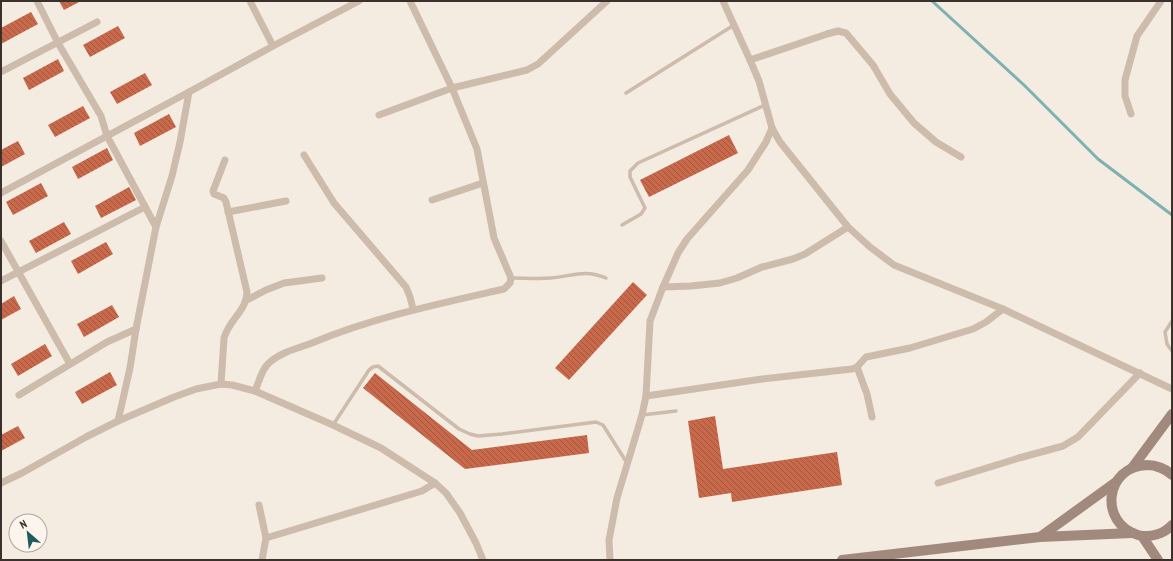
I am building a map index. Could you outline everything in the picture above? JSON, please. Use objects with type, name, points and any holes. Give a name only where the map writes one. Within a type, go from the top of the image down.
[{"type":"main road","points":[[1132,468],[1172,414]]},
{"type":"main road","points":[[1040,537],[1117,481],[1123,474],[1132,468],[1142,465],[1152,465],[1162,468],[1172,475]]},
{"type":"main road","points":[[1117,481],[1112,491],[1111,501],[1117,520],[1124,528],[1137,534],[1158,560]]},
{"type":"main road","points":[[842,560],[898,556],[1040,537],[1137,534],[1152,536],[1162,533],[1172,525]]},
{"type":"street","points":[[37,1],[58,43],[101,116],[107,136],[156,227]]},
{"type":"street","points":[[250,1],[273,46]]},
{"type":"street","points":[[1,193],[359,1]]},
{"type":"street","points":[[255,391],[269,363],[279,356],[327,336],[367,322],[413,309],[504,288],[510,283],[511,278],[494,238],[477,149],[452,88],[410,1]]},
{"type":"street","points":[[379,115],[452,88],[526,70],[538,64],[607,1]]},
{"type":"street","points":[[724,1],[759,81],[772,128],[780,142],[848,227],[870,247],[894,265],[1003,309],[1172,388]]},
{"type":"street","points":[[1131,114],[1125,96],[1125,80],[1137,36],[1161,1]]},
{"type":"street","points":[[1,72],[97,22]]},
{"type":"street","points":[[750,60],[838,31],[846,34],[873,65],[890,94],[914,123],[936,142],[961,157]]},
{"type":"street","points":[[118,421],[130,368],[156,227],[172,176],[189,92]]},
{"type":"street","points":[[610,560],[609,540],[617,498],[642,415],[646,396],[650,321],[678,253],[687,239],[748,170],[766,142],[772,128]]},
{"type":"street","points":[[304,155],[334,203],[406,287],[413,309]]},
{"type":"street","points":[[221,384],[224,338],[226,332],[243,308],[247,300],[248,292],[224,198],[214,194],[213,191],[225,160]]},
{"type":"street","points":[[432,200],[483,183]]},
{"type":"street","points":[[228,212],[286,201]]},
{"type":"street","points":[[1,281],[145,207]]},
{"type":"street","points":[[663,287],[720,283],[737,278],[762,267],[793,259],[805,254],[848,227]]},
{"type":"street","points":[[1,241],[17,272],[70,364]]},
{"type":"street","points":[[247,300],[284,283],[322,278]]},
{"type":"street","points":[[646,396],[762,378],[852,369],[857,367],[866,357],[910,348],[973,329],[986,322],[1003,309]]},
{"type":"street","points":[[19,395],[106,342],[136,330]]},
{"type":"street","points":[[857,367],[867,394],[872,417]]},
{"type":"street","points":[[938,483],[1064,446],[1078,437],[1140,373]]},
{"type":"street","points":[[1,483],[118,421],[196,389],[221,384],[232,385],[255,391],[381,448],[435,483],[446,493],[460,513],[483,560]]},
{"type":"street","points":[[266,538],[422,491],[435,483]]},
{"type":"street","points":[[259,505],[266,538],[262,560]]},
{"type":"lane","points":[[626,93],[734,25]]},
{"type":"lane","points":[[622,226],[641,214],[645,208],[630,177],[630,171],[638,163],[765,105]]},
{"type":"lane","points":[[511,278],[546,278],[587,273],[597,274],[606,278]]},
{"type":"lane","points":[[1172,321],[1165,332],[1167,344],[1172,351]]},
{"type":"lane","points":[[333,425],[369,370],[378,366],[459,428],[470,434],[478,436],[502,434],[596,422],[603,425],[627,463]]},
{"type":"lane","points":[[642,415],[676,411]]},
{"type":"building","points":[[59,1],[81,1],[64,10]]},
{"type":"building","points":[[31,12],[38,24],[1,44],[1,28]]},
{"type":"building","points":[[118,26],[125,38],[90,57],[83,45]]},
{"type":"building","points":[[58,59],[64,71],[29,90],[23,78]]},
{"type":"building","points":[[145,73],[152,85],[117,104],[110,92]]},
{"type":"building","points":[[83,106],[90,118],[55,137],[48,125]]},
{"type":"building","points":[[169,114],[176,127],[140,146],[134,133]]},
{"type":"building","points":[[729,135],[738,153],[649,197],[640,180]]},
{"type":"building","points":[[18,141],[25,154],[1,167],[1,150]]},
{"type":"building","points":[[107,148],[113,160],[78,179],[72,167]]},
{"type":"building","points":[[41,183],[48,196],[13,215],[6,202]]},
{"type":"building","points":[[129,187],[136,200],[101,218],[95,206]]},
{"type":"building","points":[[64,222],[71,234],[36,253],[29,241]]},
{"type":"building","points":[[106,242],[113,254],[78,274],[71,261]]},
{"type":"building","points":[[633,282],[647,295],[569,380],[555,368]]},
{"type":"building","points":[[14,296],[21,309],[1,320],[1,304]]},
{"type":"building","points":[[112,305],[119,317],[84,337],[77,324]]},
{"type":"building","points":[[45,344],[52,356],[18,376],[11,364]]},
{"type":"building","points":[[110,372],[117,385],[82,404],[75,392]]},
{"type":"building","points":[[375,373],[472,450],[587,435],[589,453],[465,469],[363,388]]},
{"type":"building","points":[[715,416],[723,469],[837,452],[842,485],[732,502],[731,493],[699,498],[688,421]]},
{"type":"building","points":[[18,426],[25,438],[1,451],[1,435]]},
{"type":"waterway","points":[[932,1],[1024,85],[1098,159],[1172,215]]}]
